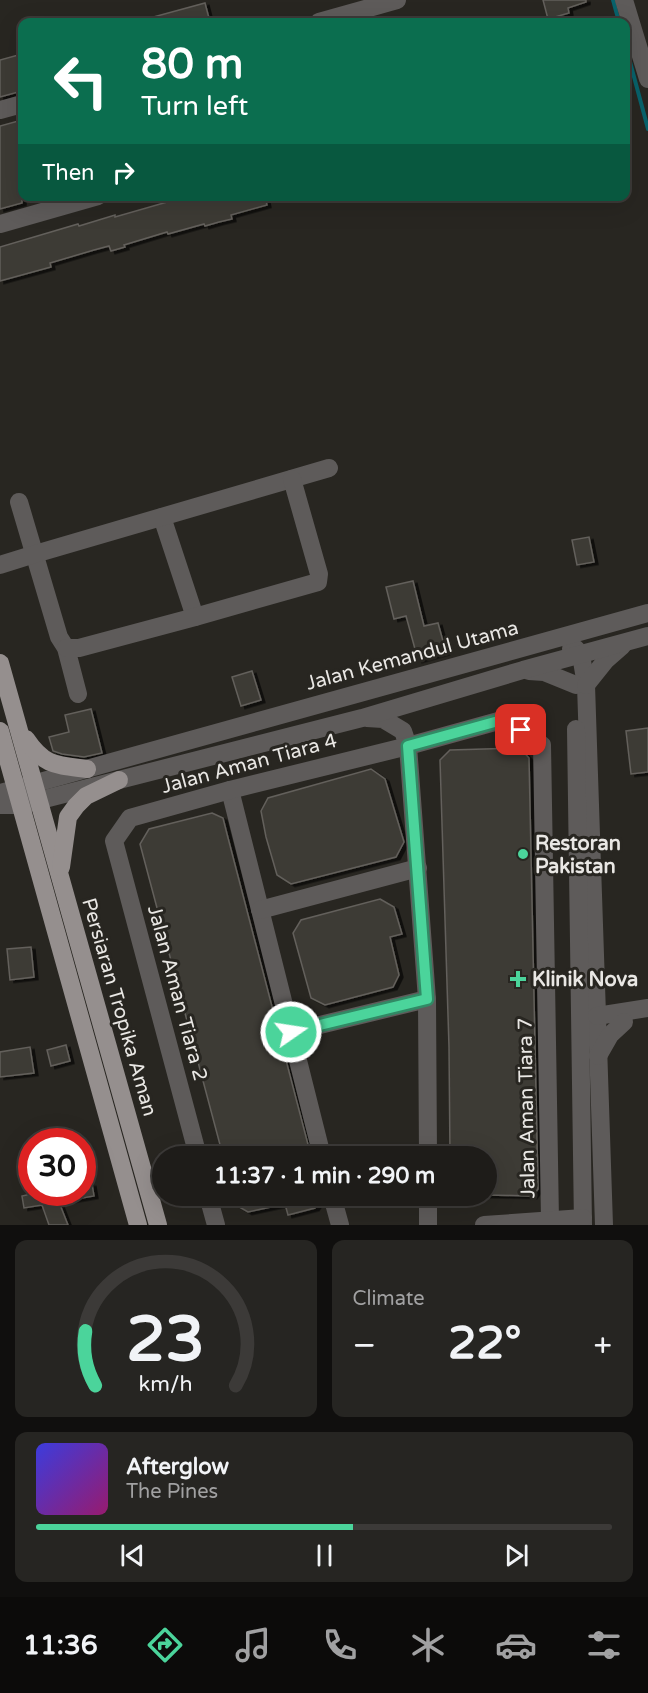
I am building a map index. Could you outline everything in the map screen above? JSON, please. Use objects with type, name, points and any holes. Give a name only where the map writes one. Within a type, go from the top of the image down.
[{"type":"main road","name":"Persiaran Tropika Aman","points":[[0,663],[160,1221]]},
{"type":"main road","points":[[18,727],[35,752],[44,759],[55,764],[87,769]]},
{"type":"main road","name":"Persiaran Tropika Aman","points":[[0,731],[12,796],[138,1225]]},
{"type":"main road","points":[[60,873],[68,817],[86,796],[119,780]]},
{"type":"street","points":[[333,18],[397,0]]},
{"type":"street","points":[[624,0],[629,18]]},
{"type":"street","points":[[630,20],[648,79]]},
{"type":"street","points":[[0,110],[18,105]]},
{"type":"street","points":[[0,224],[80,201]]},
{"type":"street","points":[[0,566],[329,468]]},
{"type":"street","points":[[66,648],[80,648],[318,582],[319,574],[292,479]]},
{"type":"street","points":[[19,502],[59,637],[66,648],[78,694]]},
{"type":"street","points":[[162,517],[195,617]]},
{"type":"street","points":[[530,645],[648,613]]},
{"type":"street","points":[[604,1225],[595,1022],[596,983],[581,685],[577,654],[608,624]]},
{"type":"street","name":"Jalan Kemandul Utama","points":[[0,805],[12,796],[119,780],[362,718],[577,654],[648,636]]},
{"type":"street","points":[[484,1225],[550,1220],[583,1221],[579,1038],[581,685],[625,643]]},
{"type":"street","name":"Jalan Kemandul Utama","points":[[37,792],[87,769],[530,645],[577,654]]},
{"type":"street","points":[[523,670],[544,672],[581,685]]},
{"type":"street","points":[[362,718],[383,719],[403,731],[408,746],[427,999],[428,1146]]},
{"type":"street","name":"Jalan Aman Tiara 7","points":[[408,746],[502,720],[542,745],[550,1220]]},
{"type":"street","name":"Jalan Aman Tiara 4","points":[[114,841],[130,818],[230,790],[408,746]]},
{"type":"street","points":[[230,790],[320,1146]]},
{"type":"street","name":"Jalan Aman Tiara 2","points":[[114,841],[195,1146]]},
{"type":"street","points":[[260,910],[418,868]]},
{"type":"street","points":[[596,983],[601,996],[626,1017]]},
{"type":"street","points":[[291,1032],[427,999]]},
{"type":"street","points":[[579,1005],[595,1022]]},
{"type":"street","points":[[598,1057],[610,1035],[626,1017],[648,1008]]},
{"type":"street","points":[[579,1038],[595,1022],[626,1017],[648,1018]]},
{"type":"street","points":[[211,1206],[216,1225]]},
{"type":"street","points":[[335,1206],[340,1225]]},
{"type":"street","points":[[428,1206],[428,1225]]},
{"type":"building","points":[[543,0],[586,0],[586,2],[568,8],[569,13],[548,18]]},
{"type":"building","points":[[205,3],[209,18],[150,18]]},
{"type":"building","points":[[18,55],[18,92],[0,97],[0,60]]},
{"type":"building","points":[[18,121],[18,201],[22,203],[0,209],[0,126]]},
{"type":"building","points":[[171,201],[266,201],[267,205],[231,215],[232,219],[168,234],[167,232],[111,251],[109,246],[94,250],[50,263],[51,267],[0,281],[0,247],[78,224],[79,226],[115,215],[115,217]]},
{"type":"building","points":[[589,537],[594,562],[577,565],[572,540]]},
{"type":"building","points":[[413,581],[424,626],[438,623],[446,652],[418,660],[406,616],[394,619],[386,587]]},
{"type":"building","points":[[252,671],[261,700],[241,706],[232,677]]},
{"type":"building","points":[[91,709],[102,753],[84,757],[53,751],[49,737],[69,732],[65,715]]},
{"type":"building","points":[[648,728],[648,772],[631,774],[626,731]]},
{"type":"building","points":[[520,748],[529,758],[538,1189],[533,1196],[497,1195],[497,1146],[450,1146],[440,760],[450,750]]},
{"type":"building","points":[[371,769],[385,779],[404,842],[396,857],[291,884],[277,875],[261,811],[268,798]]},
{"type":"building","points":[[212,813],[223,818],[308,1146],[220,1146],[140,844],[149,829]]},
{"type":"building","points":[[380,899],[394,907],[402,934],[390,937],[399,975],[393,987],[325,1005],[311,998],[293,933],[301,920]]},
{"type":"building","points":[[31,947],[34,977],[10,980],[7,949]]},
{"type":"building","points":[[66,1045],[70,1061],[51,1066],[47,1050]]},
{"type":"building","points":[[30,1047],[34,1073],[0,1077],[0,1052]]},
{"type":"building","points":[[42,1206],[61,1206],[68,1225],[49,1225]]},
{"type":"building","points":[[238,1206],[276,1206],[248,1212]]},
{"type":"building","points":[[286,1206],[316,1206],[315,1208],[288,1215]]},
{"type":"waterway","points":[[613,0],[618,18]]},
{"type":"waterway","points":[[630,62],[648,129]]},
{"type":"place","name":"Restoran Pakistan","points":[[523,854]]},
{"type":"place","name":"Klinik Nova","points":[[518,979]]},
{"type":"route","points":[[291,1032],[427,999],[408,746],[502,720],[521,730]]}]
